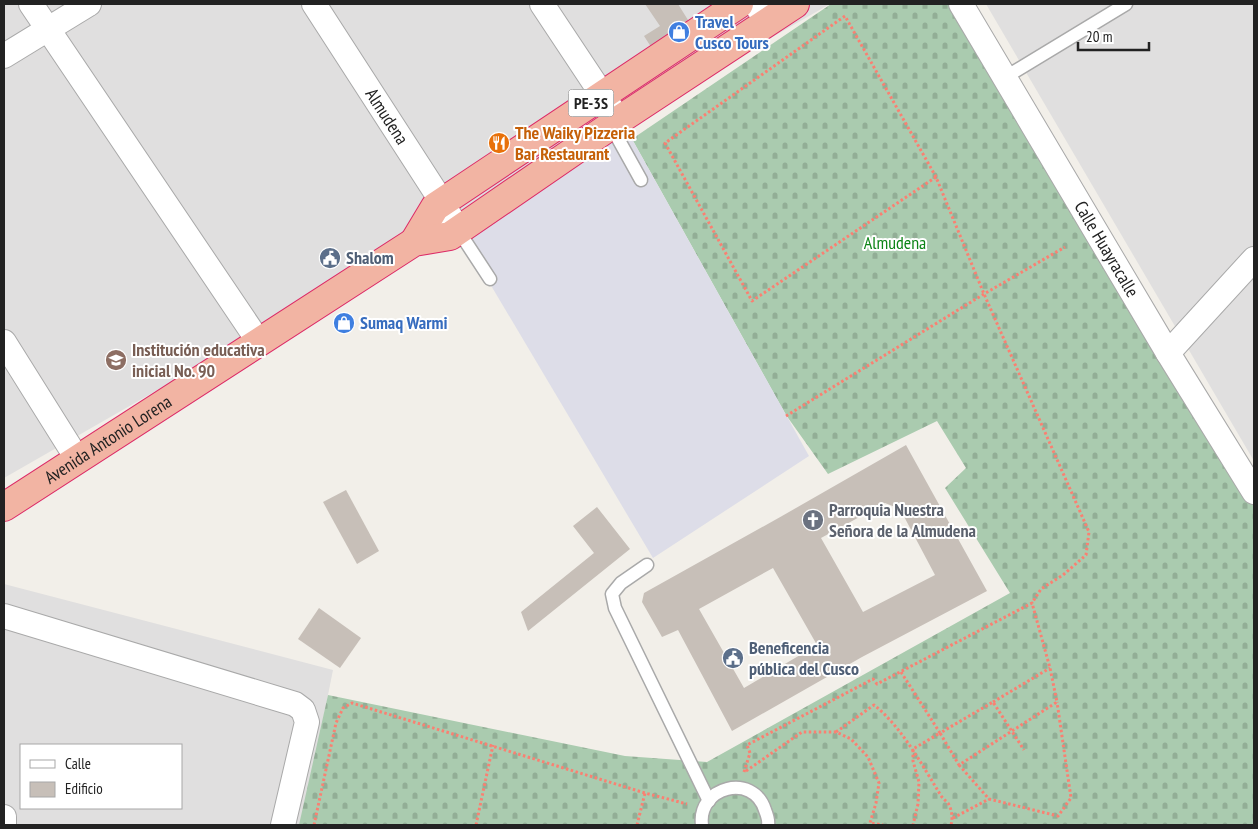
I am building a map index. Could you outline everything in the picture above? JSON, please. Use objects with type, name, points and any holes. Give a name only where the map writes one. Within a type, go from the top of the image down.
[{"type":"highway","name":"Avenida Antonio Lorena","points":[[414,242],[435,207],[740,4]]},
{"type":"highway","name":"Avenida Antonio Lorena","points":[[4,506],[414,242],[450,236],[615,123],[762,13],[795,4]]},
{"type":"street","points":[[31,4],[259,342]]},
{"type":"street","points":[[4,56],[89,4]]},
{"type":"street","name":"Almudena","points":[[314,4],[442,202],[458,230]]},
{"type":"street","points":[[542,4],[603,95],[615,123]]},
{"type":"street","name":"Calle Huayracalle","points":[[962,4],[1168,353],[1254,492]]},
{"type":"street","points":[[1168,353],[1254,259]]},
{"type":"street","points":[[4,342],[78,460]]},
{"type":"street","points":[[4,616],[295,704],[303,710],[307,722],[284,825]]},
{"type":"street","points":[[4,817],[4,825]]},
{"type":"lane","points":[[1004,78],[1126,4]]},
{"type":"lane","points":[[615,123],[641,180]]},
{"type":"lane","points":[[458,230],[490,279]]},
{"type":"lane","points":[[647,565],[621,583],[612,594],[615,608],[706,805]]},
{"type":"lane","points":[[702,825],[706,805],[715,794],[724,789],[735,787],[745,789],[758,798],[764,805],[769,822],[768,825]]},
{"type":"path","points":[[882,825],[870,823],[879,783],[868,757],[851,739],[836,732],[802,732],[744,773],[750,752],[748,745],[873,678],[877,684],[1032,603],[1041,589],[1063,575],[1086,555],[1089,532],[984,294],[936,177],[845,16],[665,143],[752,301],[936,177]]},
{"type":"path","points":[[786,416],[984,294],[1065,247]]},
{"type":"path","points":[[901,672],[960,765],[989,799],[1058,816],[1071,798],[1057,702],[1050,668],[1032,603]]},
{"type":"path","points":[[913,825],[918,804],[919,782],[913,749],[1050,668]]},
{"type":"path","points":[[993,702],[1024,750]]},
{"type":"path","points":[[960,765],[1057,702]]},
{"type":"path","points":[[314,825],[336,723],[343,708],[352,703],[645,793],[706,805]]},
{"type":"path","points":[[836,732],[874,705],[884,712],[914,751],[948,804],[953,818],[951,825]]},
{"type":"path","points":[[476,825],[493,745]]},
{"type":"path","points":[[637,825],[645,793]]},
{"type":"path","points":[[953,818],[989,799]]},
{"type":"shaded area","points":[[4,4],[830,4],[4,478]]},
{"type":"shaded area","points":[[986,4],[1254,4],[1254,461]]},
{"type":"shaded area","points":[[619,120],[632,139],[809,456],[653,558],[458,230]]},
{"type":"shaded area","points":[[4,584],[333,670],[302,825],[4,825]]},
{"type":"green space","name":"Almudena","points":[[831,4],[961,4],[1254,497],[1254,825],[299,825],[328,695],[625,756],[707,762],[1010,593],[945,488],[966,468],[937,421],[828,474],[786,415],[632,139]]},
{"type":"building","points":[[645,4],[678,4],[693,28],[655,53],[644,36],[660,26]]},
{"type":"building","points":[[906,445],[987,591],[862,657],[732,731],[678,630],[662,637],[642,602],[644,593]],"holes":[[[885,503],[900,509],[935,575],[863,612],[821,538]],[[773,568],[817,645],[744,688],[699,609]]]},
{"type":"building","points":[[346,490],[379,551],[357,564],[323,502]]},
{"type":"building","points":[[597,507],[630,549],[528,631],[521,612],[594,553],[573,526]]},
{"type":"building","points":[[319,608],[361,638],[340,668],[298,639]]},
{"type":"place","name":"Travel Cusco Tours","points":[[679,32]]},
{"type":"place","name":"The Waiky Pizzeria Bar Restaurant","points":[[499,143]]},
{"type":"place","name":"Shalom","points":[[330,258]]},
{"type":"place","name":"Sumaq Warmi","points":[[344,323]]},
{"type":"place","name":"Institución educativa inicial No. 90","points":[[116,360]]},
{"type":"place","name":"Parroquia Nuestra Señora de la Almudena","points":[[813,520]]},
{"type":"place","name":"Beneficencia pública del Cusco","points":[[733,658]]}]
